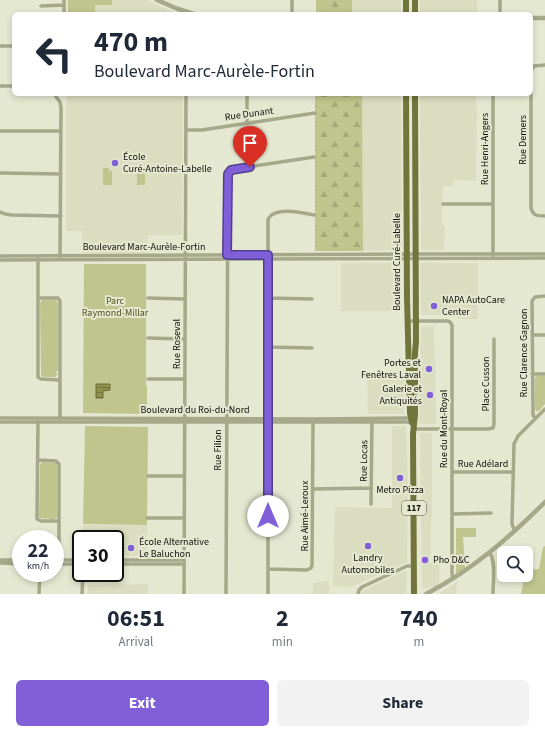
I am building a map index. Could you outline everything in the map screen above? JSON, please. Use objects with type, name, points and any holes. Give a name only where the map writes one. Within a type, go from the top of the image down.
[{"type":"main road","points":[[406,0],[406,12]]},
{"type":"main road","points":[[415,0],[415,12]]},
{"type":"main road","name":"Boulevard Curé-Labelle","points":[[406,96],[407,321],[410,408],[413,422]]},
{"type":"main road","name":"Boulevard Curé-Labelle","points":[[414,594],[413,422],[416,256],[415,96]]},
{"type":"street","points":[[64,0],[64,12]]},
{"type":"street","points":[[157,0],[186,12]]},
{"type":"street","points":[[292,0],[292,12]]},
{"type":"street","points":[[500,0],[500,12]]},
{"type":"street","points":[[41,6],[64,5]]},
{"type":"street","points":[[533,18],[545,18]]},
{"type":"street","points":[[0,46],[12,46]]},
{"type":"street","name":"Rue Demers","points":[[533,68],[534,66],[545,65]]},
{"type":"street","points":[[0,86],[12,86]]},
{"type":"street","points":[[56,96],[61,105],[62,131],[60,258]]},
{"type":"street","name":"Rue Roseval","points":[[184,594],[186,96]]},
{"type":"street","points":[[247,96],[247,123]]},
{"type":"street","name":"Rue Henri-Angers","points":[[493,96],[493,256]]},
{"type":"street","name":"Rue Demers","points":[[531,96],[531,208],[535,215],[545,216]]},
{"type":"street","name":"Rue Dunant","points":[[186,130],[202,130],[315,113]]},
{"type":"street","points":[[0,131],[62,131]]},
{"type":"street","name":"Rue Filion","points":[[226,594],[228,175],[231,170],[314,157]]},
{"type":"street","points":[[0,174],[61,174]]},
{"type":"street","points":[[442,204],[493,204]]},
{"type":"street","points":[[268,594],[268,219],[272,214],[292,211],[314,215]]},
{"type":"street","points":[[0,212],[10,215],[61,216]]},
{"type":"street","name":"Boulevard Marc-Aurèle-Fortin","points":[[0,256],[60,258],[493,256],[545,254]]},
{"type":"street","name":"Boulevard Marc-Aurèle-Fortin","points":[[493,256],[545,258]]},
{"type":"street","points":[[38,258],[38,377],[41,379],[60,380]]},
{"type":"street","name":"Boulevard Marc-Aurèle-Fortin","points":[[0,260],[38,258]]},
{"type":"street","name":"Rue Clarence Gagnon","points":[[535,418],[532,411],[533,300],[536,297],[545,296]]},
{"type":"street","points":[[38,298],[57,298],[60,300],[60,420]]},
{"type":"street","points":[[148,298],[185,299]]},
{"type":"street","points":[[268,298],[312,299]]},
{"type":"street","name":"Rue du Mont-Royal","points":[[407,321],[446,321],[450,322],[451,324],[453,579]]},
{"type":"street","points":[[532,335],[545,335]]},
{"type":"street","points":[[148,338],[185,339]]},
{"type":"street","name":"Place Cusson","points":[[492,428],[494,424],[494,339]]},
{"type":"street","points":[[268,347],[312,348]]},
{"type":"street","points":[[532,374],[545,374]]},
{"type":"street","points":[[148,379],[184,379]]},
{"type":"street","points":[[515,530],[512,524],[513,446],[518,436],[545,409]]},
{"type":"street","name":"Boulevard du Roi-du-Nord","points":[[0,418],[38,420],[372,420],[413,422],[452,429],[492,428]]},
{"type":"street","points":[[38,420],[38,519],[41,521],[59,521]]},
{"type":"street","name":"Boulevard du Roi-du-Nord","points":[[0,422],[38,420]]},
{"type":"street","name":"Rue Locas","points":[[371,504],[372,420]]},
{"type":"street","name":"Rue Aimé-Leroux","points":[[268,569],[307,570],[312,567],[313,421]]},
{"type":"street","points":[[38,460],[56,461],[59,463],[59,530]]},
{"type":"street","name":"Rue Adélard","points":[[452,472],[513,472]]},
{"type":"street","points":[[148,476],[184,476]]},
{"type":"street","points":[[313,489],[371,488]]},
{"type":"street","points":[[426,594],[453,579],[490,553],[545,502]]},
{"type":"street","points":[[452,514],[491,513]]},
{"type":"street","points":[[147,518],[184,518]]},
{"type":"street","points":[[490,553],[493,562],[493,594]]},
{"type":"street","points":[[0,560],[12,560]]},
{"type":"street","points":[[124,560],[184,562]]},
{"type":"street","points":[[124,564],[184,562]]},
{"type":"street","points":[[0,564],[12,564]]},
{"type":"street","points":[[358,594],[362,587],[407,566],[414,566]]},
{"type":"street","points":[[39,594],[40,582]]},
{"type":"street","points":[[82,594],[83,582]]},
{"type":"shaded area","points":[[112,0],[147,0],[173,12],[95,12],[95,5],[112,5]]},
{"type":"shaded area","points":[[352,0],[401,0],[401,12],[352,12]]},
{"type":"shaded area","points":[[420,0],[477,0],[477,12],[420,12]]},
{"type":"shaded area","name":"École Curé-Antoine-Labelle","points":[[66,96],[183,96],[182,235],[148,235],[147,253],[82,253],[82,231],[66,231]]},
{"type":"shaded area","points":[[362,96],[401,96],[402,247],[396,250],[363,251]]},
{"type":"shaded area","points":[[420,96],[476,96],[476,181],[453,180],[453,186],[443,186],[442,225],[445,226],[444,250],[421,249]]},
{"type":"shaded area","points":[[341,263],[401,263],[402,311],[341,311]]},
{"type":"shaded area","points":[[420,263],[478,263],[478,319],[458,319],[456,315],[421,315]]},
{"type":"shaded area","points":[[434,326],[436,424],[419,424],[421,327]]},
{"type":"shaded area","points":[[367,373],[404,374],[404,414],[368,414]]},
{"type":"shaded area","points":[[96,384],[110,384],[110,390],[103,391],[103,398],[96,398]]},
{"type":"shaded area","points":[[392,426],[406,426],[408,479],[407,562],[351,587],[333,586],[335,507],[392,508]]},
{"type":"shaded area","points":[[420,433],[432,433],[430,563],[440,563],[439,583],[437,586],[427,588],[422,588]]},
{"type":"shaded area","name":"École Alternative Le Baluchon","points":[[83,525],[147,525],[147,556],[124,556],[124,530],[83,530]]},
{"type":"shaded area","points":[[407,570],[406,594],[360,594],[360,592]]},
{"type":"shaded area","points":[[329,581],[329,594],[309,594],[313,593],[313,583]]},
{"type":"shaded area","points":[[457,582],[456,594],[438,594]]},
{"type":"shaded area","points":[[148,584],[148,594],[88,594],[88,585]]},
{"type":"green space","points":[[68,0],[112,0],[112,5],[95,5],[95,12],[68,12]]},
{"type":"green space","points":[[316,0],[352,0],[352,12],[316,12]]},
{"type":"green space","points":[[315,96],[362,96],[363,251],[315,251]]},
{"type":"green space","points":[[103,168],[109,168],[109,171],[112,171],[112,185],[103,185]]},
{"type":"green space","points":[[140,168],[145,168],[145,185],[137,185],[137,171],[140,171]]},
{"type":"green space","name":"Parc Raymond-Millar","points":[[84,264],[146,264],[146,414],[83,413]]},
{"type":"green space","points":[[42,300],[56,300],[58,303],[58,371],[56,371],[56,377],[43,377],[41,375],[40,303]]},
{"type":"green space","points":[[537,376],[545,376],[545,404],[537,412],[535,409],[535,378]]},
{"type":"green space","points":[[85,426],[148,427],[147,525],[83,524]]},
{"type":"green space","points":[[43,462],[56,463],[57,465],[57,517],[55,519],[39,517],[40,464]]},
{"type":"green space","points":[[456,528],[476,528],[476,537],[463,537],[465,568],[457,573],[456,573]]},
{"type":"green space","points":[[545,546],[545,594],[521,594],[524,582],[533,582],[533,569],[539,569],[543,547]]},
{"type":"place","name":"École Curé-Antoine-Labelle","points":[[115,163]]},
{"type":"place","name":"NAPA AutoCare Center","points":[[434,306]]},
{"type":"place","name":"Portes et Fenêtres Laval","points":[[429,369]]},
{"type":"place","name":"Galerie et Antiquités","points":[[430,395]]},
{"type":"place","name":"Metro Pizza","points":[[400,478]]},
{"type":"place","name":"Landry Automobiles","points":[[368,546]]},
{"type":"place","name":"École Alternative Le Baluchon","points":[[131,548]]},
{"type":"place","name":"Pho D&C","points":[[425,560]]},
{"type":"route","points":[[250,167],[231,170],[228,174],[227,255],[268,255],[268,516]]}]
